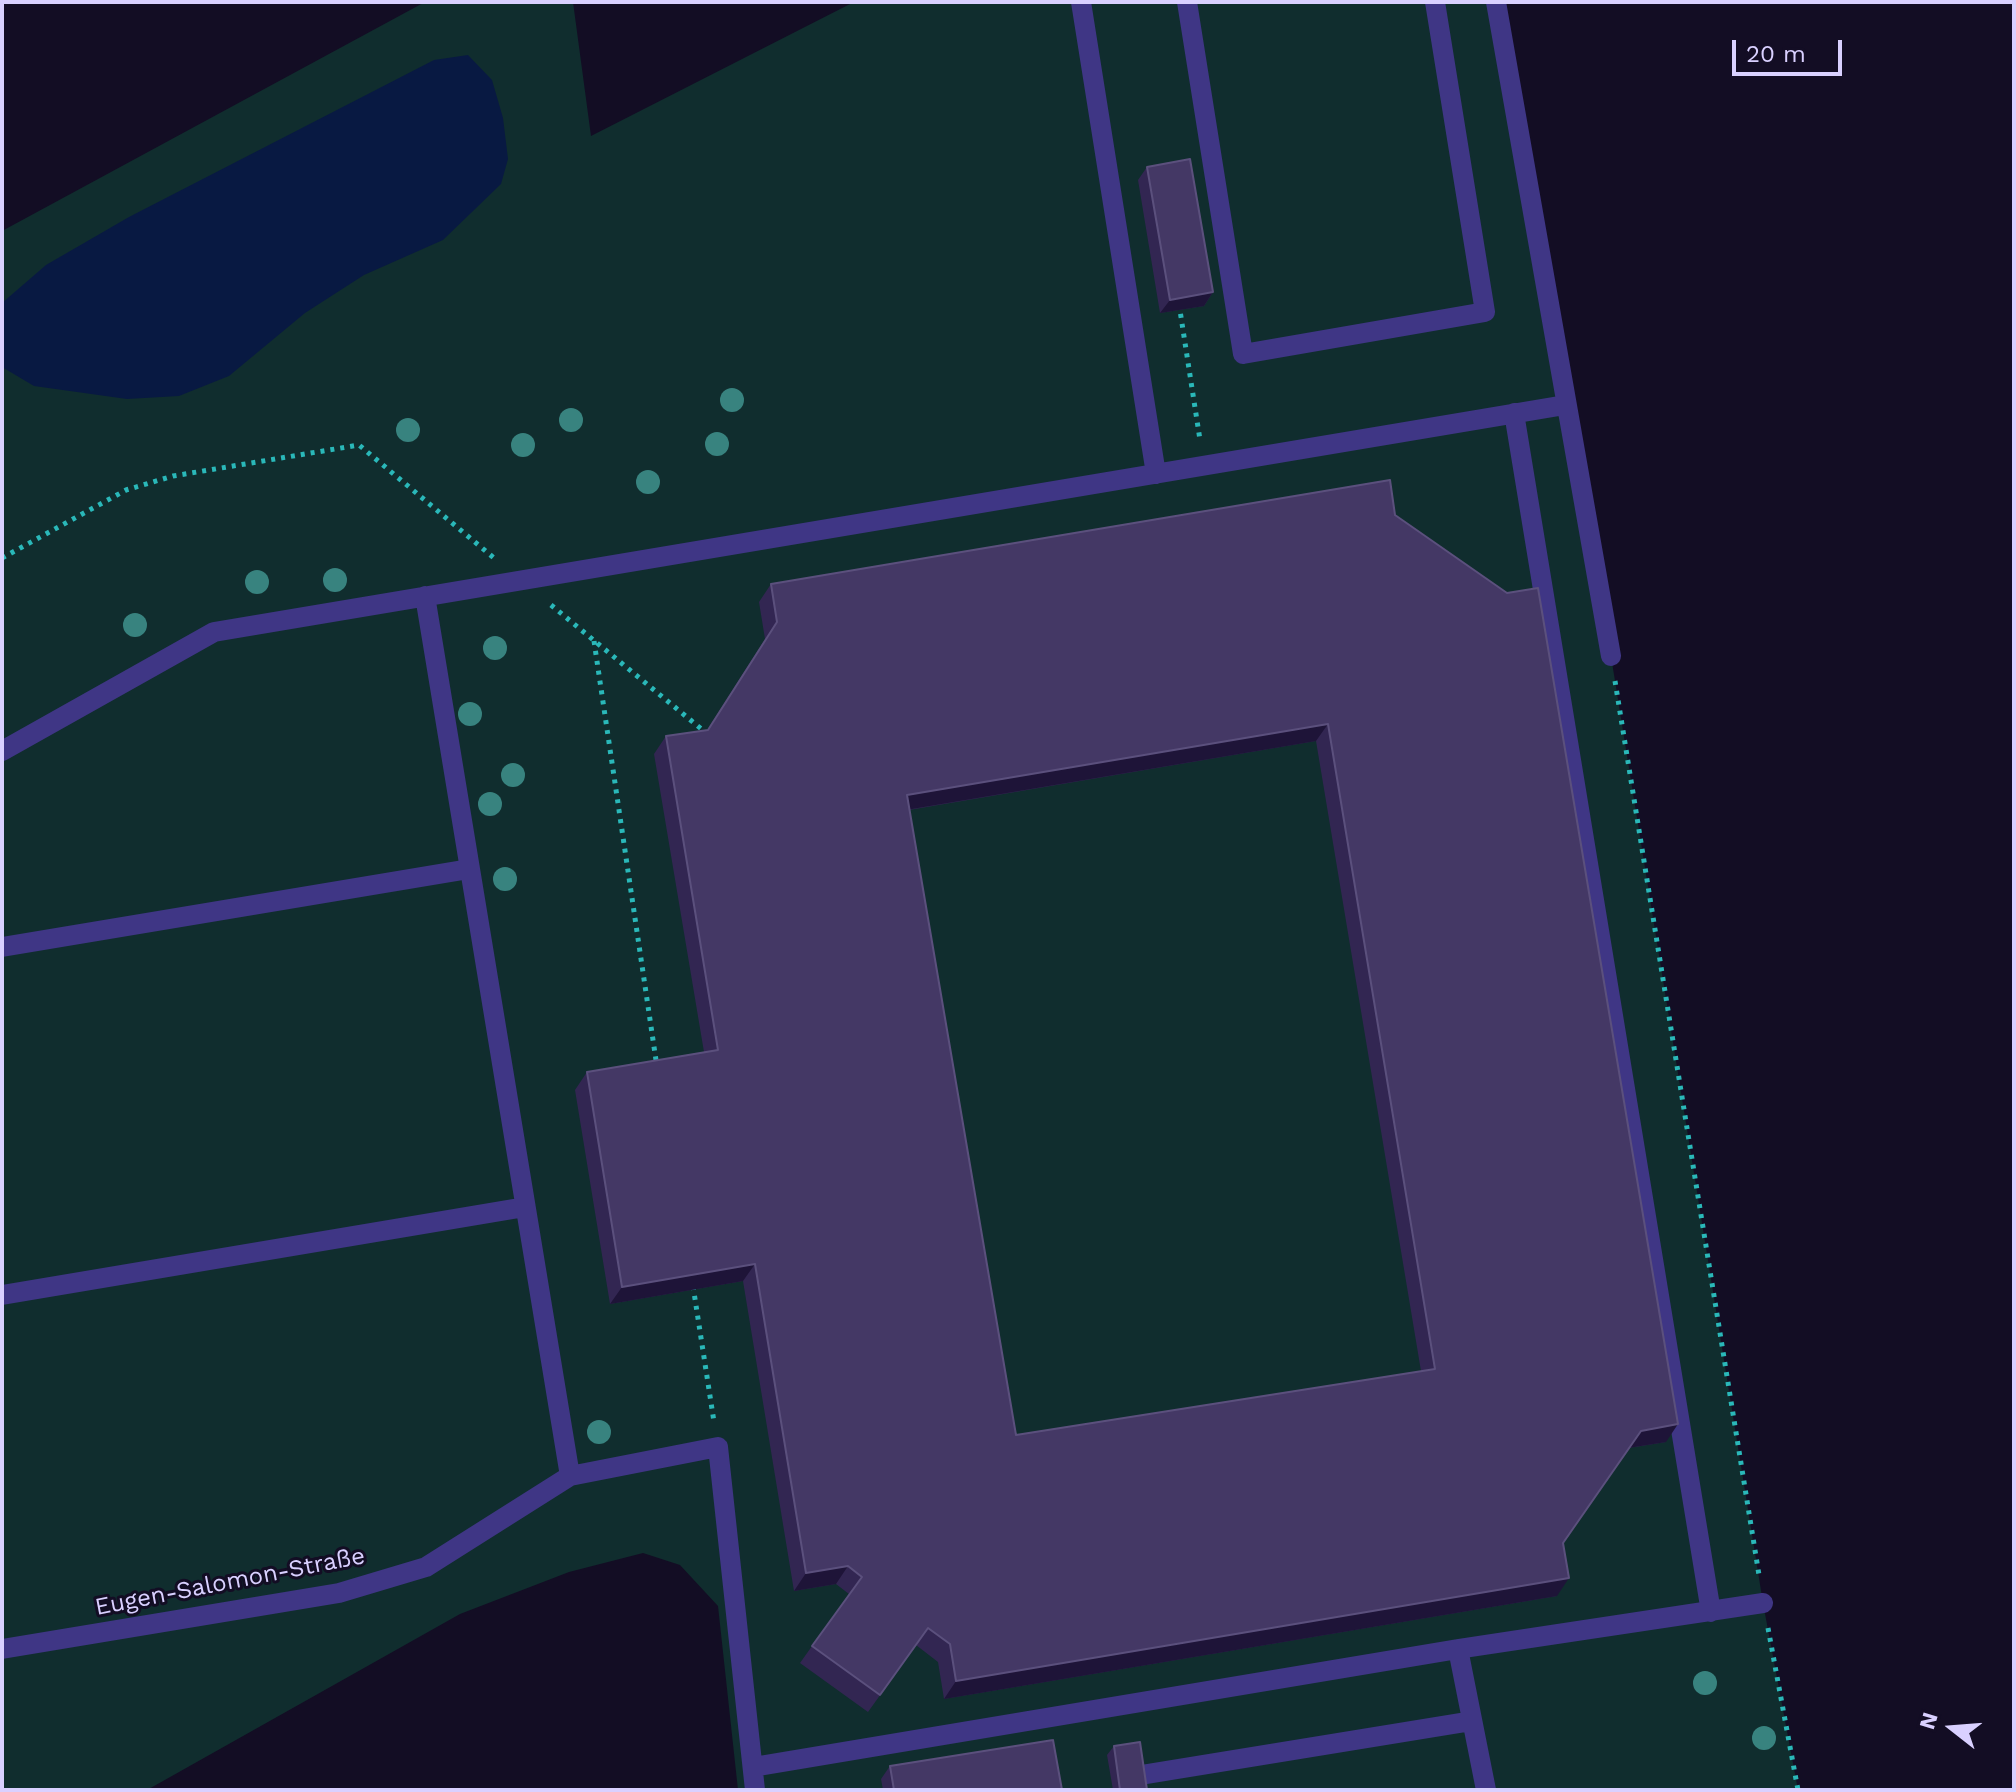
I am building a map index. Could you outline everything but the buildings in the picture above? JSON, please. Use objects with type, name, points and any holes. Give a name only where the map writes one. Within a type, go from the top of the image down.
[{"type":"lane","points":[[1081,2],[1156,474]]},
{"type":"lane","points":[[1187,2],[1243,354],[1485,312],[1435,2]]},
{"type":"lane","points":[[1496,2],[1611,656]]},
{"type":"lane","points":[[2,751],[214,632],[1565,405]]},
{"type":"lane","points":[[1514,413],[1711,1612]]},
{"type":"lane","points":[[425,596],[570,1476],[718,1447],[755,1790]]},
{"type":"lane","points":[[2,947],[469,869]]},
{"type":"lane","points":[[2,1295],[525,1207]]},
{"type":"lane","name":"Eugen-Salomon-Straße","points":[[2,1649],[339,1593],[426,1567],[570,1476]]},
{"type":"lane","points":[[753,1767],[1458,1649],[1763,1603]]},
{"type":"lane","points":[[1458,1649],[1486,1790]]},
{"type":"lane","points":[[1141,1775],[1472,1721]]},
{"type":"path","points":[[1178,299],[1202,452]]},
{"type":"path","points":[[2,558],[126,490],[173,476],[359,445],[705,732]]},
{"type":"path","points":[[593,640],[658,1076]]},
{"type":"path","points":[[1611,656],[1763,1603],[1798,1790]]},
{"type":"path","points":[[691,1275],[718,1447]]},
{"type":"green space","points":[[425,2],[573,2],[591,136],[854,2],[1496,2],[1611,656],[1763,1603],[1798,1790],[738,1790],[718,1606],[680,1565],[643,1553],[569,1572],[460,1614],[147,1790],[2,1790],[2,231]]},
{"type":"water","points":[[468,55],[492,80],[503,118],[508,159],[501,184],[443,240],[364,275],[305,313],[229,376],[179,396],[127,399],[34,386],[2,367],[2,303],[46,265],[129,217],[434,60]]}]
